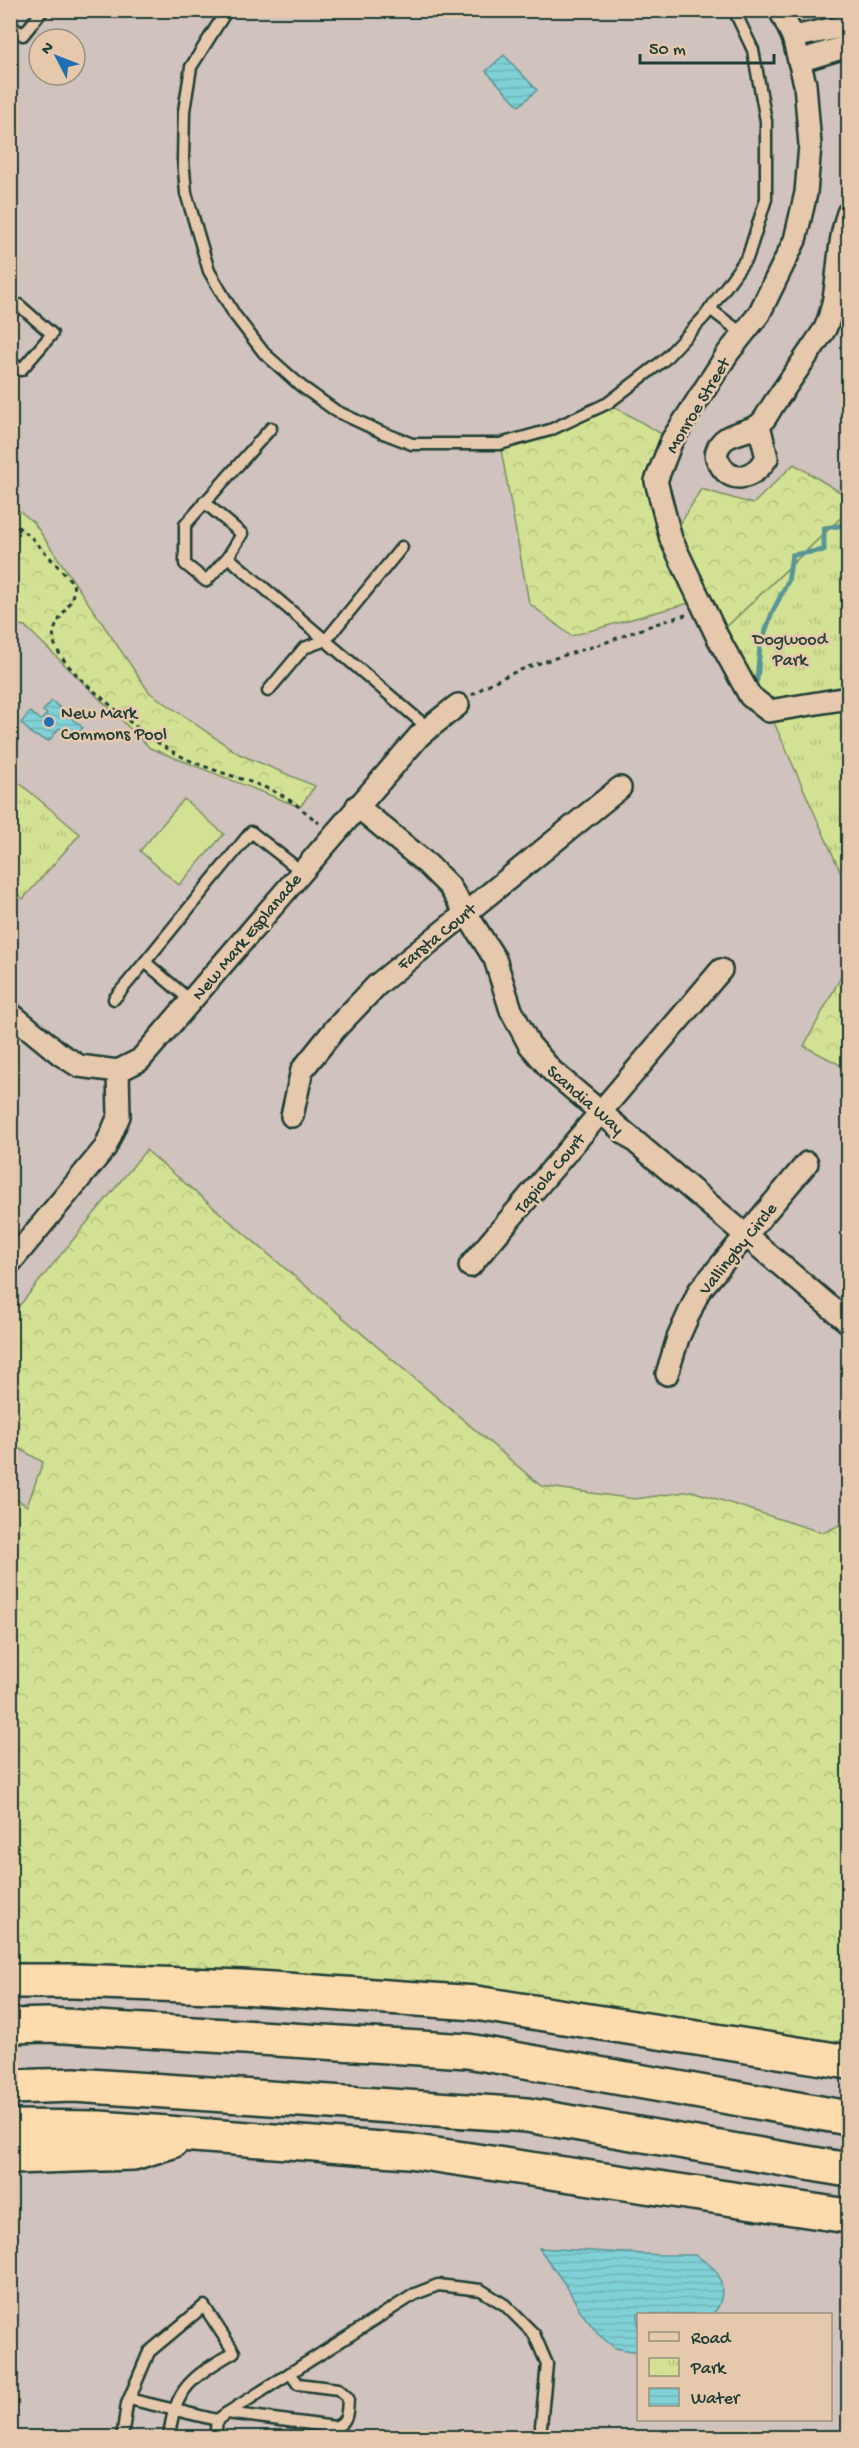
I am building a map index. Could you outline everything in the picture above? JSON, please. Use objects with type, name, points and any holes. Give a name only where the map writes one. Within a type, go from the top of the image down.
[{"type":"highway","points":[[10,1981],[242,1987],[476,2003],[849,2062]]},
{"type":"highway","points":[[10,2026],[48,2025],[468,2051],[849,2118]]},
{"type":"highway","points":[[10,2087],[74,2085],[526,2115],[849,2170]]},
{"type":"highway","points":[[10,2127],[99,2128],[409,2151],[849,2216]]},
{"type":"highway","points":[[10,2157],[133,2153],[194,2134]]},
{"type":"street","name":"Monroe Street","points":[[780,10],[793,37],[805,84],[810,145],[806,193],[795,240],[759,314],[743,334],[672,440],[656,481],[671,539],[750,696],[769,711],[849,698]]},
{"type":"street","points":[[793,37],[843,29]]},
{"type":"street","points":[[799,61],[843,29]]},
{"type":"street","points":[[759,425],[825,329],[832,313],[842,243],[849,213]]},
{"type":"street","name":"New Mark Esplanade","points":[[118,1071],[140,1060],[332,834],[420,735],[458,705]]},
{"type":"street","name":"Farsta Court","points":[[292,1116],[302,1070],[334,1029],[377,985],[620,788]]},
{"type":"street","name":"Scandia Way","points":[[357,806],[427,864],[449,886],[495,958],[511,1010],[529,1044],[552,1071],[849,1322]]},
{"type":"street","name":"Tapiola Court","points":[[470,1266],[721,970]]},
{"type":"street","points":[[10,1013],[60,1054],[79,1066],[118,1071],[119,1116],[105,1148],[10,1263]]},
{"type":"street","name":"Vallingby Circle","points":[[667,1374],[678,1338],[699,1291],[807,1163]]},
{"type":"lane","points":[[10,25],[23,35],[43,10]]},
{"type":"lane","points":[[227,10],[191,67],[184,111],[183,159],[186,193],[209,271],[234,314],[264,353],[301,386],[336,411],[412,444],[500,444],[550,430],[608,403],[664,360],[710,309],[748,256],[766,198],[766,121],[753,50],[734,10]]},
{"type":"lane","points":[[10,315],[19,305],[52,334],[21,370],[10,361]]},
{"type":"lane","points":[[710,309],[743,334]]},
{"type":"lane","points":[[204,502],[242,534],[228,557],[206,581],[185,564],[185,525],[204,502],[271,428]]},
{"type":"lane","points":[[268,691],[304,648],[326,640],[402,547]]},
{"type":"lane","points":[[228,557],[428,728]]},
{"type":"lane","points":[[114,999],[251,832],[301,871]]},
{"type":"lane","points":[[145,962],[191,1001]]},
{"type":"lane","points":[[215,2438],[218,2420],[227,2413],[415,2294],[438,2285],[481,2290],[505,2305],[534,2334],[546,2364],[540,2426]]},
{"type":"lane","points":[[122,2438],[129,2399],[149,2352],[204,2306],[234,2352],[197,2374],[180,2395],[169,2438]]},
{"type":"lane","points":[[227,2413],[335,2427],[342,2425],[346,2419],[348,2398],[344,2392],[338,2389],[298,2384],[290,2373]]},
{"type":"lane","points":[[129,2399],[218,2420]]},
{"type":"path","points":[[10,521],[31,537],[73,583],[75,591],[71,602],[53,634],[55,646],[88,686],[142,731],[176,754],[275,792],[293,802],[332,834]]},
{"type":"path","points":[[458,705],[489,683],[536,664],[661,621],[705,610]]},
{"type":"green space","points":[[608,403],[672,440],[656,481],[672,538],[701,489],[753,504],[794,464],[848,497],[848,511],[717,636],[700,600],[571,636],[529,603],[500,444]]},
{"type":"green space","points":[[10,503],[34,523],[149,692],[239,754],[315,786],[300,807],[150,748],[25,626],[11,624]]},
{"type":"green space","name":"Dogwood Park","points":[[848,511],[848,889],[769,711],[717,636]]},
{"type":"green space","points":[[11,776],[80,834],[23,899],[11,888]]},
{"type":"green space","points":[[184,799],[224,834],[179,885],[140,851]]},
{"type":"green space","points":[[842,975],[848,981],[848,1069],[804,1046]]},
{"type":"green space","points":[[146,1150],[541,1486],[635,1499],[692,1491],[823,1533],[848,1521],[848,2062],[674,2033],[11,1981],[11,1495],[27,1506],[43,1462],[11,1444],[11,1316]]},
{"type":"water","points":[[504,55],[537,90],[519,106],[486,71]]},
{"type":"water","name":"New Mark Commons Pool","points":[[52,701],[83,728],[72,738],[59,728],[49,741],[33,735],[21,723],[30,712],[41,720],[47,714],[43,711]]},
{"type":"water","points":[[539,2248],[696,2255],[715,2270],[722,2293],[719,2305],[713,2313],[637,2313],[637,2352],[615,2348],[598,2334],[581,2312],[567,2287]]},
{"type":"waterway","points":[[757,680],[760,646],[772,613],[788,581],[792,555],[824,550],[824,528],[845,525],[848,513]]},
{"type":"place","name":"New Mark Commons Pool","points":[[49,722]]}]
